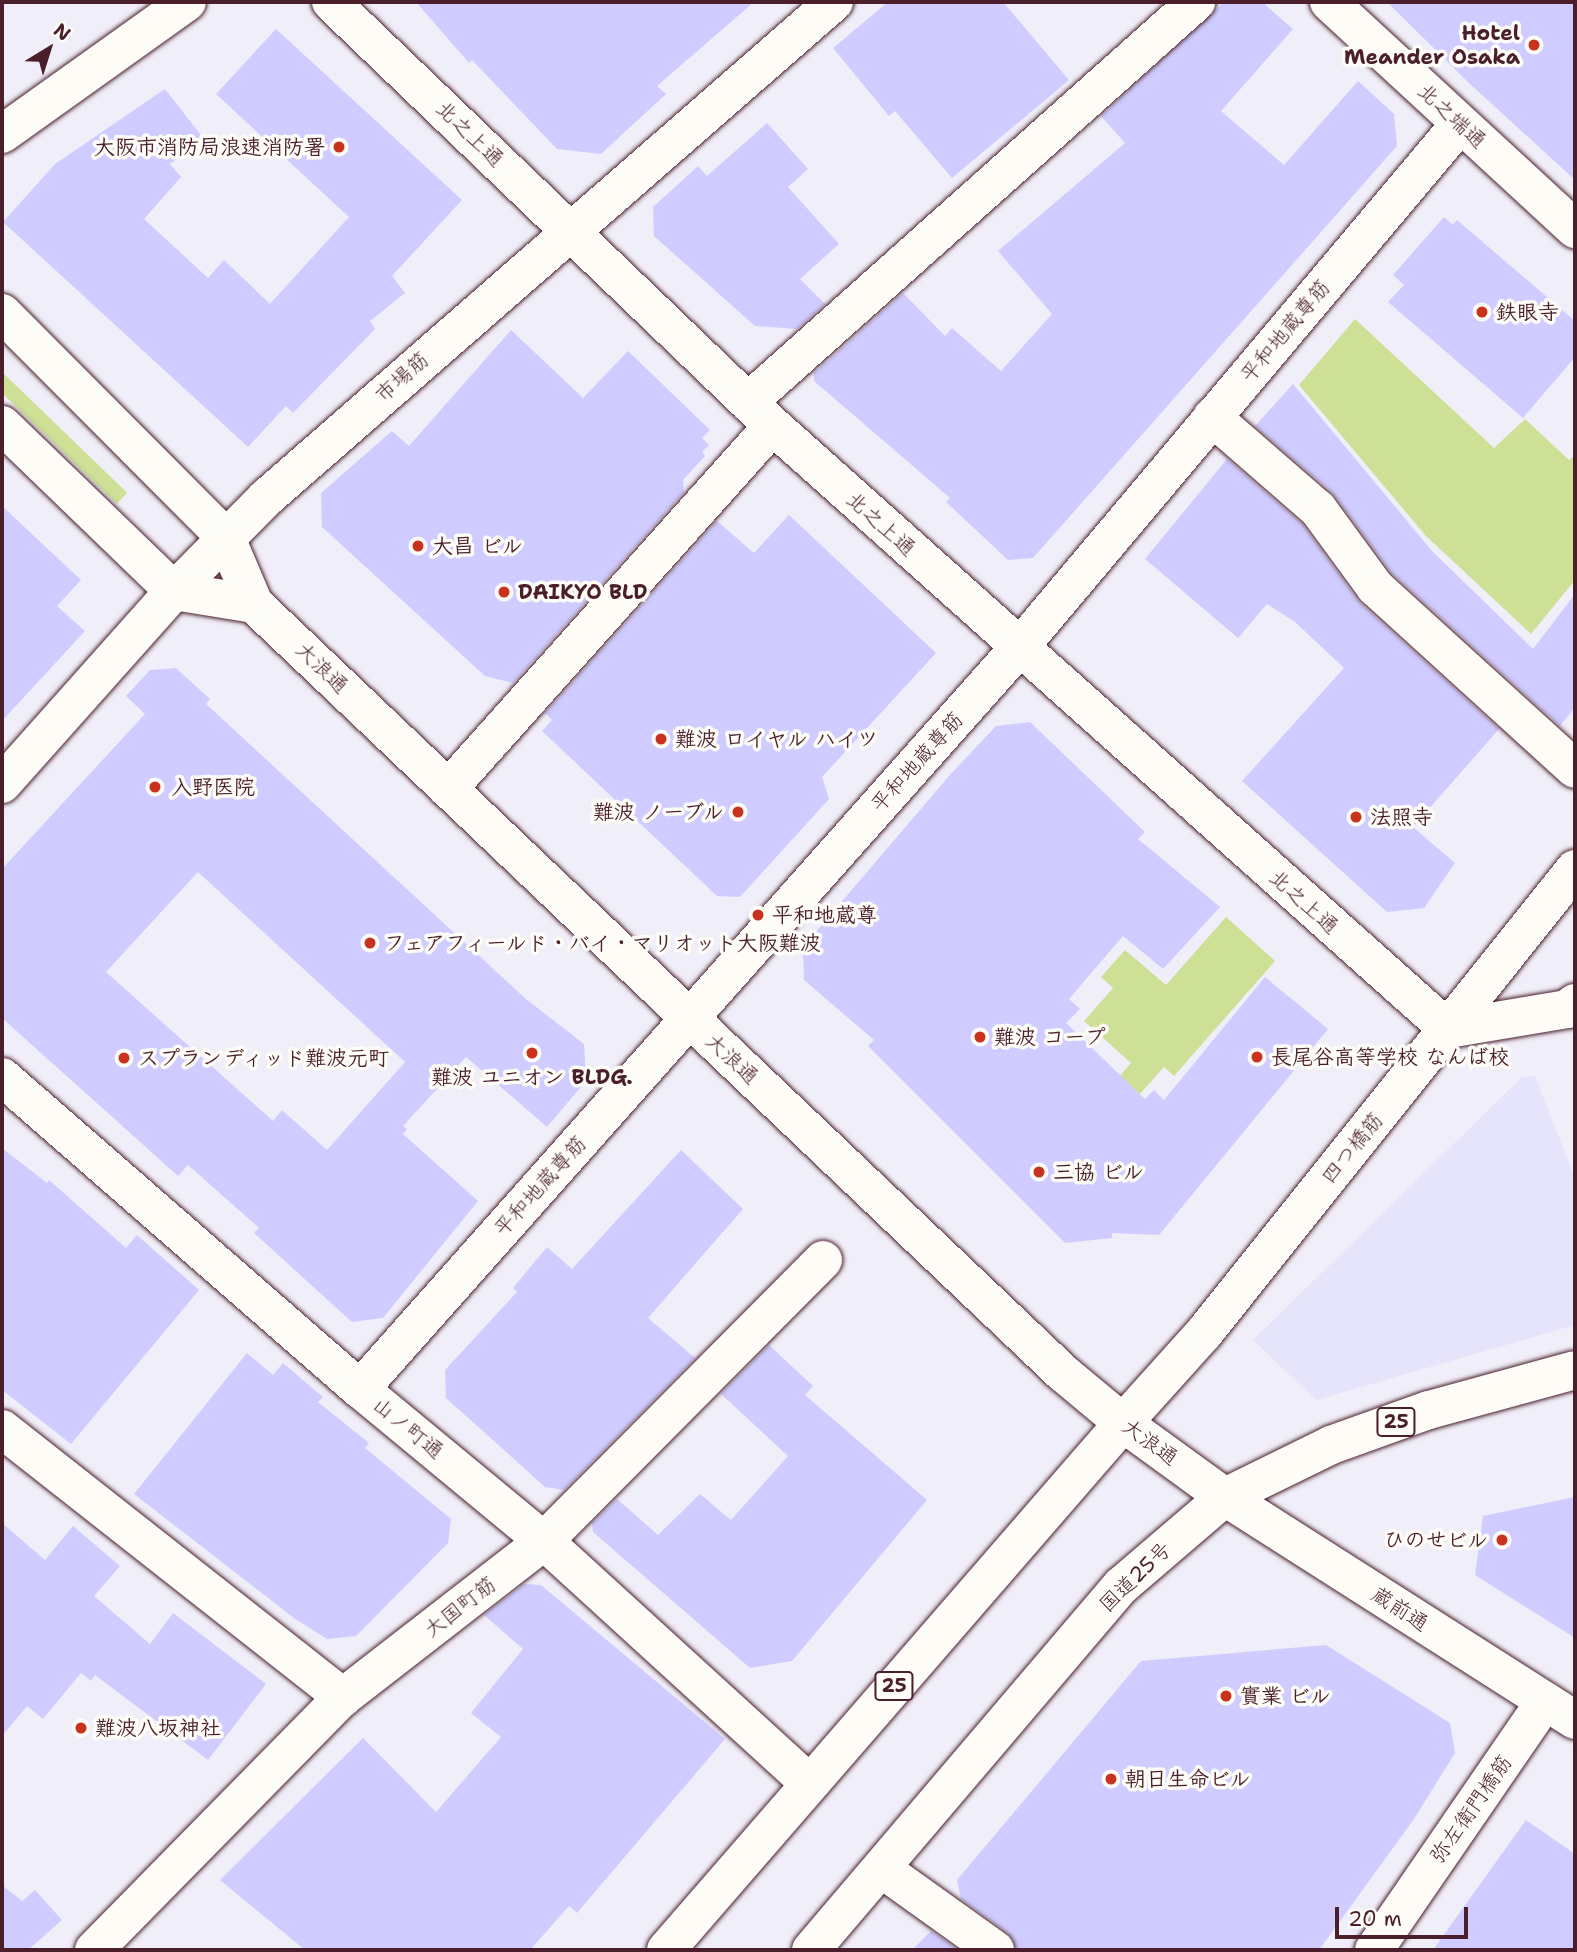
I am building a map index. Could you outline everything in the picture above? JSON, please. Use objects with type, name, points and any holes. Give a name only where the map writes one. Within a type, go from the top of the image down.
[{"type":"main road","points":[[2,134],[187,2]]},
{"type":"main road","name":"北之上通","points":[[331,2],[760,414],[1018,649],[1448,1028]]},
{"type":"main road","name":"市場筋","points":[[2,784],[174,591],[266,498],[569,229],[834,2]]},
{"type":"main road","points":[[448,789],[760,414],[1196,2]]},
{"type":"main road","name":"北之端通","points":[[1329,2],[1575,229]]},
{"type":"main road","name":"平和地蔵尊筋","points":[[360,1389],[1018,649],[1460,124]]},
{"type":"main road","name":"大浪通","points":[[2,313],[226,538],[254,604],[1063,1373],[1123,1423],[1225,1497]]},
{"type":"main road","points":[[1212,417],[1318,509],[1376,587],[1575,769]]},
{"type":"main road","points":[[2,425],[174,591],[254,604]]},
{"type":"main road","name":"四つ橋筋","points":[[1123,1423],[1204,1333],[1575,869]]},
{"type":"main road","points":[[1448,1028],[1567,1009],[1575,1003]]},
{"type":"main road","name":"山ノ町通","points":[[2,1077],[360,1389],[544,1541],[810,1784]]},
{"type":"main road","name":"大国町筋","points":[[94,1950],[343,1697],[544,1541],[823,1259]]},
{"type":"main road","name":"国道25号","points":[[811,1950],[1121,1586],[1225,1497],[1331,1445],[1429,1410],[1575,1370]]},
{"type":"main road","name":"25","points":[[666,1950],[1123,1423]]},
{"type":"main road","points":[[2,1429],[343,1697]]},
{"type":"main road","name":"蔵前通","points":[[1225,1497],[1560,1711]]},
{"type":"main road","name":"弥左衛門橋筋","points":[[1374,1950],[1560,1711]]},
{"type":"main road","points":[[882,1869],[995,1950]]},
{"type":"shaded area","points":[[1535,1076],[1575,1178],[1575,1325],[1316,1400],[1253,1340],[1522,1077]]},
{"type":"green space","points":[[1355,319],[1494,448],[1525,419],[1569,460],[1575,455],[1575,580],[1531,634],[1426,536],[1299,385]]},
{"type":"green space","points":[[2,372],[127,493],[117,504],[2,393]]},
{"type":"green space","points":[[1226,917],[1275,961],[1174,1076],[1164,1067],[1131,1104],[1111,1086],[1131,1063],[1084,1021],[1113,988],[1101,977],[1125,950],[1166,985]]},
{"type":"building","points":[[416,2],[754,2],[657,86],[666,94],[601,154],[557,149],[472,60],[469,63]]},
{"type":"building","points":[[888,2],[1003,2],[1069,80],[952,178],[895,111],[889,116],[833,48]]},
{"type":"building","points":[[1224,2],[1262,2],[1293,29],[1221,111],[1284,165],[1358,81],[1394,114],[1397,146],[1033,558],[1008,560],[946,502],[950,498],[814,381],[814,373],[903,293],[945,336],[952,328],[1001,371],[1052,314],[998,251],[1125,143],[1101,116]]},
{"type":"building","points":[[1387,2],[1575,2],[1575,180],[1470,84]]},
{"type":"building","points":[[276,29],[462,200],[392,276],[405,293],[370,321],[375,329],[293,413],[286,406],[248,447],[3,222],[55,164],[165,89],[204,139],[170,164],[181,177],[144,219],[208,278],[224,260],[270,304],[349,217],[216,94]]},
{"type":"building","points":[[767,123],[808,169],[788,187],[839,244],[800,279],[825,304],[797,329],[755,326],[654,236],[653,207],[698,166],[707,176]]},
{"type":"building","name":"鉄眼寺","points":[[1444,217],[1453,225],[1457,220],[1575,321],[1575,357],[1523,418],[1388,302],[1404,285],[1393,275]]},
{"type":"building","points":[[511,330],[583,398],[628,351],[710,430],[702,438],[709,445],[702,452],[705,456],[683,480],[684,492],[513,683],[485,676],[322,527],[321,493],[392,431],[409,446]]},
{"type":"building","points":[[1293,384],[1432,551],[1533,649],[1575,594],[1575,707],[1560,726],[1391,572],[1333,493],[1255,426]]},
{"type":"building","points":[[1227,459],[1302,524],[1360,603],[1499,729],[1413,827],[1455,863],[1424,908],[1387,912],[1242,781],[1344,668],[1295,622],[1267,604],[1238,638],[1145,559]]},
{"type":"building","points":[[2,506],[81,580],[57,606],[85,631],[2,721]]},
{"type":"building","points":[[789,515],[936,653],[822,777],[829,799],[740,897],[717,896],[542,731],[552,720],[545,713],[717,521],[754,553]]},
{"type":"building","points":[[176,668],[210,699],[206,704],[526,999],[584,1044],[586,1081],[547,1127],[466,1057],[403,1126],[407,1129],[403,1134],[478,1201],[383,1318],[352,1322],[254,1233],[259,1228],[188,1165],[178,1176],[2,1018],[2,869],[145,714],[126,696],[150,670]],"holes":[[[198,872],[405,1062],[327,1150],[282,1110],[273,1121],[106,972]]]},
{"type":"building","points":[[1030,722],[1145,832],[1138,839],[1220,907],[1163,969],[1123,936],[1069,999],[1080,1009],[1066,1023],[1145,1099],[1154,1090],[1164,1100],[1265,977],[1328,1029],[1159,1235],[1112,1233],[1112,1238],[1065,1243],[868,1046],[874,1040],[804,980],[803,947],[949,776],[996,726]]},
{"type":"building","points":[[2,1148],[47,1183],[49,1180],[126,1248],[137,1235],[199,1290],[71,1444],[2,1390]]},
{"type":"building","points":[[681,1150],[743,1209],[648,1318],[695,1358],[564,1490],[545,1487],[446,1398],[445,1370],[517,1292],[513,1288],[547,1247],[572,1269]]},
{"type":"building","points":[[769,1345],[813,1386],[805,1395],[927,1500],[792,1661],[750,1668],[593,1532],[592,1523],[617,1499],[658,1535],[700,1494],[731,1520],[788,1456],[721,1394]]},
{"type":"building","points":[[247,1353],[273,1375],[283,1363],[323,1397],[318,1402],[369,1443],[365,1448],[451,1519],[448,1543],[356,1636],[327,1639],[294,1618],[134,1494]]},
{"type":"building","points":[[1575,1497],[1575,1638],[1475,1575],[1483,1516]]},
{"type":"building","points":[[2,1523],[45,1560],[73,1526],[120,1566],[94,1596],[150,1644],[173,1613],[266,1684],[208,1760],[95,1675],[91,1681],[81,1673],[43,1719],[27,1706],[2,1736]]},
{"type":"building","points":[[524,1584],[541,1585],[725,1739],[577,1913],[569,1906],[530,1950],[305,1950],[220,1880],[363,1738],[436,1812],[501,1737],[471,1713],[523,1649],[484,1615]]},
{"type":"building","points":[[1326,1645],[1450,1723],[1455,1753],[1414,1819],[1319,1950],[1017,1950],[1008,1933],[961,1899],[957,1880],[1141,1661]]},
{"type":"building","points":[[1526,1820],[1575,1854],[1575,1950],[1433,1950]]},
{"type":"building","points":[[2,1885],[22,1901],[35,1890],[62,1920],[28,1950],[2,1950]]},
{"type":"building","points":[[931,1931],[958,1950],[912,1950]]},
{"type":"place","name":"Hotel Meander Osaka","points":[[1534,45]]},
{"type":"place","name":"大阪市消防局浪速消防署","points":[[339,147]]},
{"type":"place","name":"鉄眼寺","points":[[1482,312]]},
{"type":"place","name":"大昌 ビル","points":[[418,546]]},
{"type":"place","name":"DAIKYO BLD","points":[[504,592]]},
{"type":"place","name":"難波 ロイヤル ハイツ","points":[[661,739]]},
{"type":"place","name":"入野医院","points":[[155,787]]},
{"type":"place","name":"難波 ノーブル","points":[[738,812]]},
{"type":"place","name":"法照寺","points":[[1356,817]]},
{"type":"place","name":"平和地蔵尊","points":[[758,915]]},
{"type":"place","name":"フェアフィールド・バイ・マリオット大阪難波","points":[[370,943]]},
{"type":"place","name":"難波 コープ","points":[[980,1037]]},
{"type":"place","name":"難波 ユニオン BLDG.","points":[[532,1053]]},
{"type":"place","name":"長尾谷高等学校 なんば校","points":[[1257,1057]]},
{"type":"place","name":"スプランディッド難波元町","points":[[124,1058]]},
{"type":"place","name":"三協 ビル","points":[[1039,1172]]},
{"type":"place","name":"ひのせビル","points":[[1502,1540]]},
{"type":"place","name":"實業 ビル","points":[[1226,1696]]},
{"type":"place","name":"難波八坂神社","points":[[81,1728]]},
{"type":"place","name":"朝日生命ビル","points":[[1111,1779]]}]
